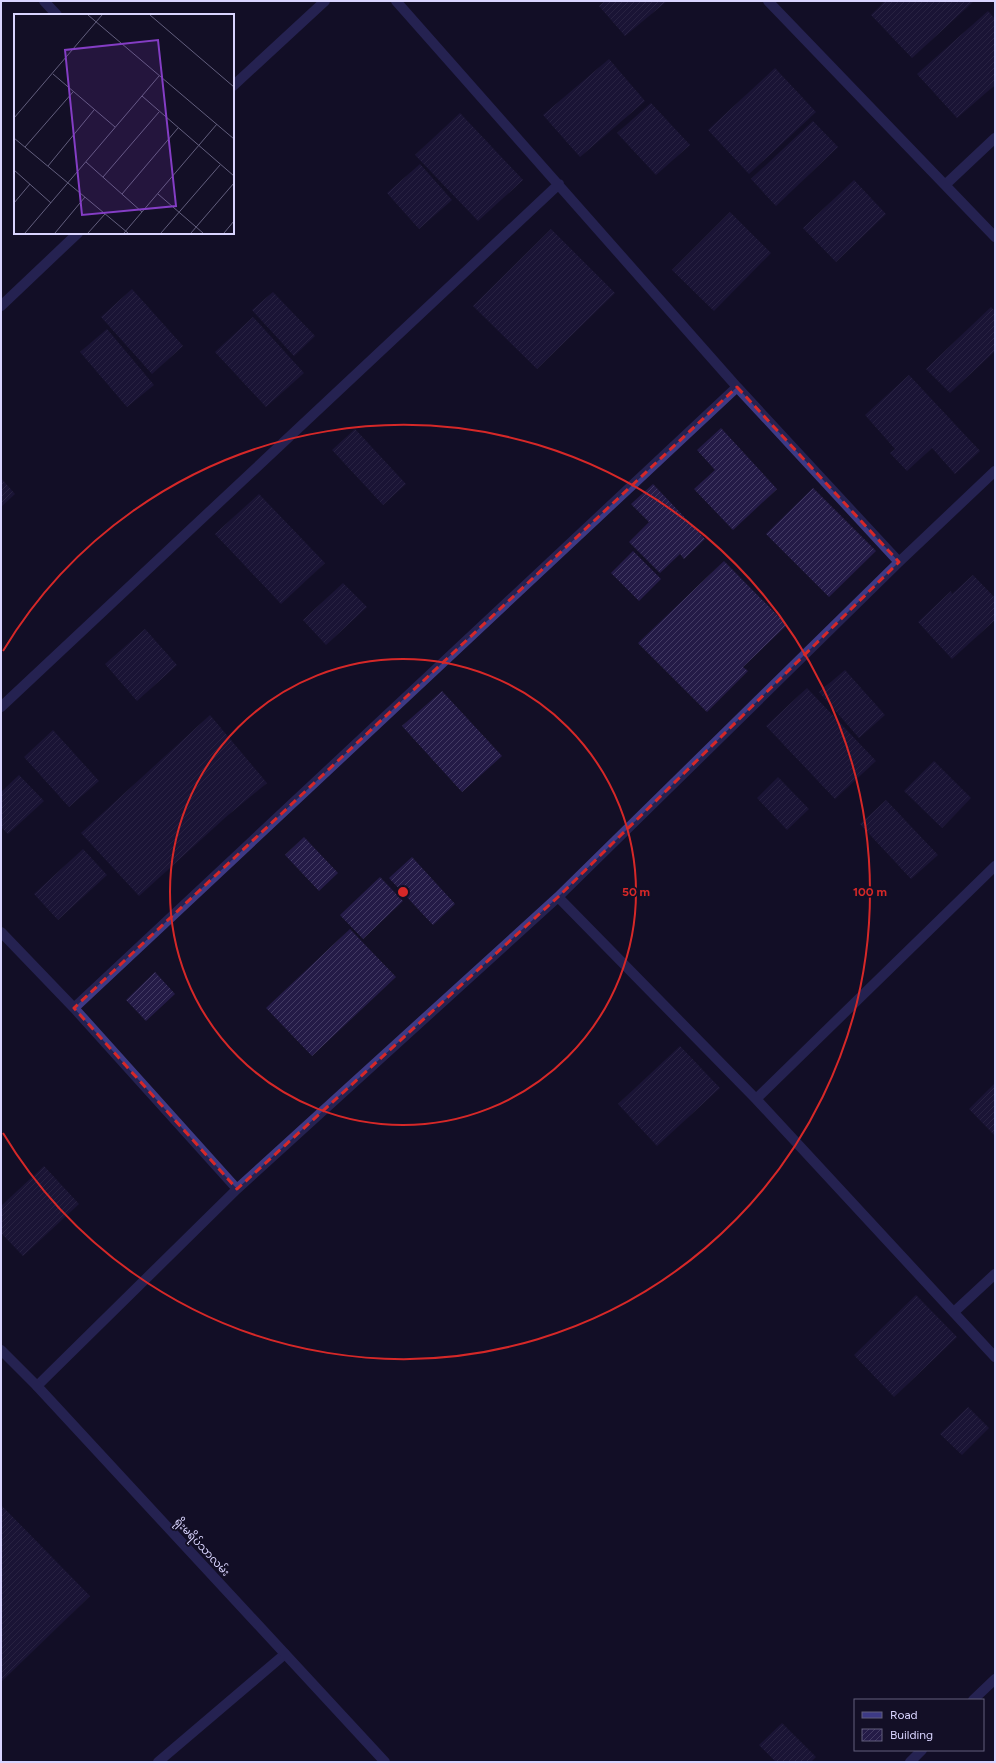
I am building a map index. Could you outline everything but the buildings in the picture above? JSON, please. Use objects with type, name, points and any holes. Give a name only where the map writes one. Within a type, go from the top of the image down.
[{"type":"street","points":[[44,1],[56,14]]},
{"type":"street","points":[[234,85],[325,1]]},
{"type":"street","points":[[396,1],[737,387],[899,562]]},
{"type":"street","points":[[768,1],[995,237]]},
{"type":"street","points":[[945,185],[995,138]]},
{"type":"street","points":[[1,707],[559,184]]},
{"type":"street","points":[[1,306],[77,234]]},
{"type":"street","points":[[74,1008],[737,387]]},
{"type":"street","points":[[37,1386],[237,1189],[558,897],[899,562],[995,471]]},
{"type":"street","points":[[756,1099],[995,866]]},
{"type":"street","points":[[558,897],[756,1099],[995,1357]]},
{"type":"street","points":[[1,932],[74,1008],[237,1189]]},
{"type":"street","points":[[954,1312],[995,1274]]},
{"type":"street","name":"ရိုးမရိပ်သာလမ်း","points":[[1,1350],[37,1386],[385,1762]]},
{"type":"street","points":[[158,1762],[285,1654]]},
{"type":"street","points":[[974,1699],[995,1679]]},
{"type":"street","points":[[910,1762],[921,1751]]},
{"type":"highlighted area","points":[[737,387],[899,562],[558,897],[237,1189],[74,1008]]}]
